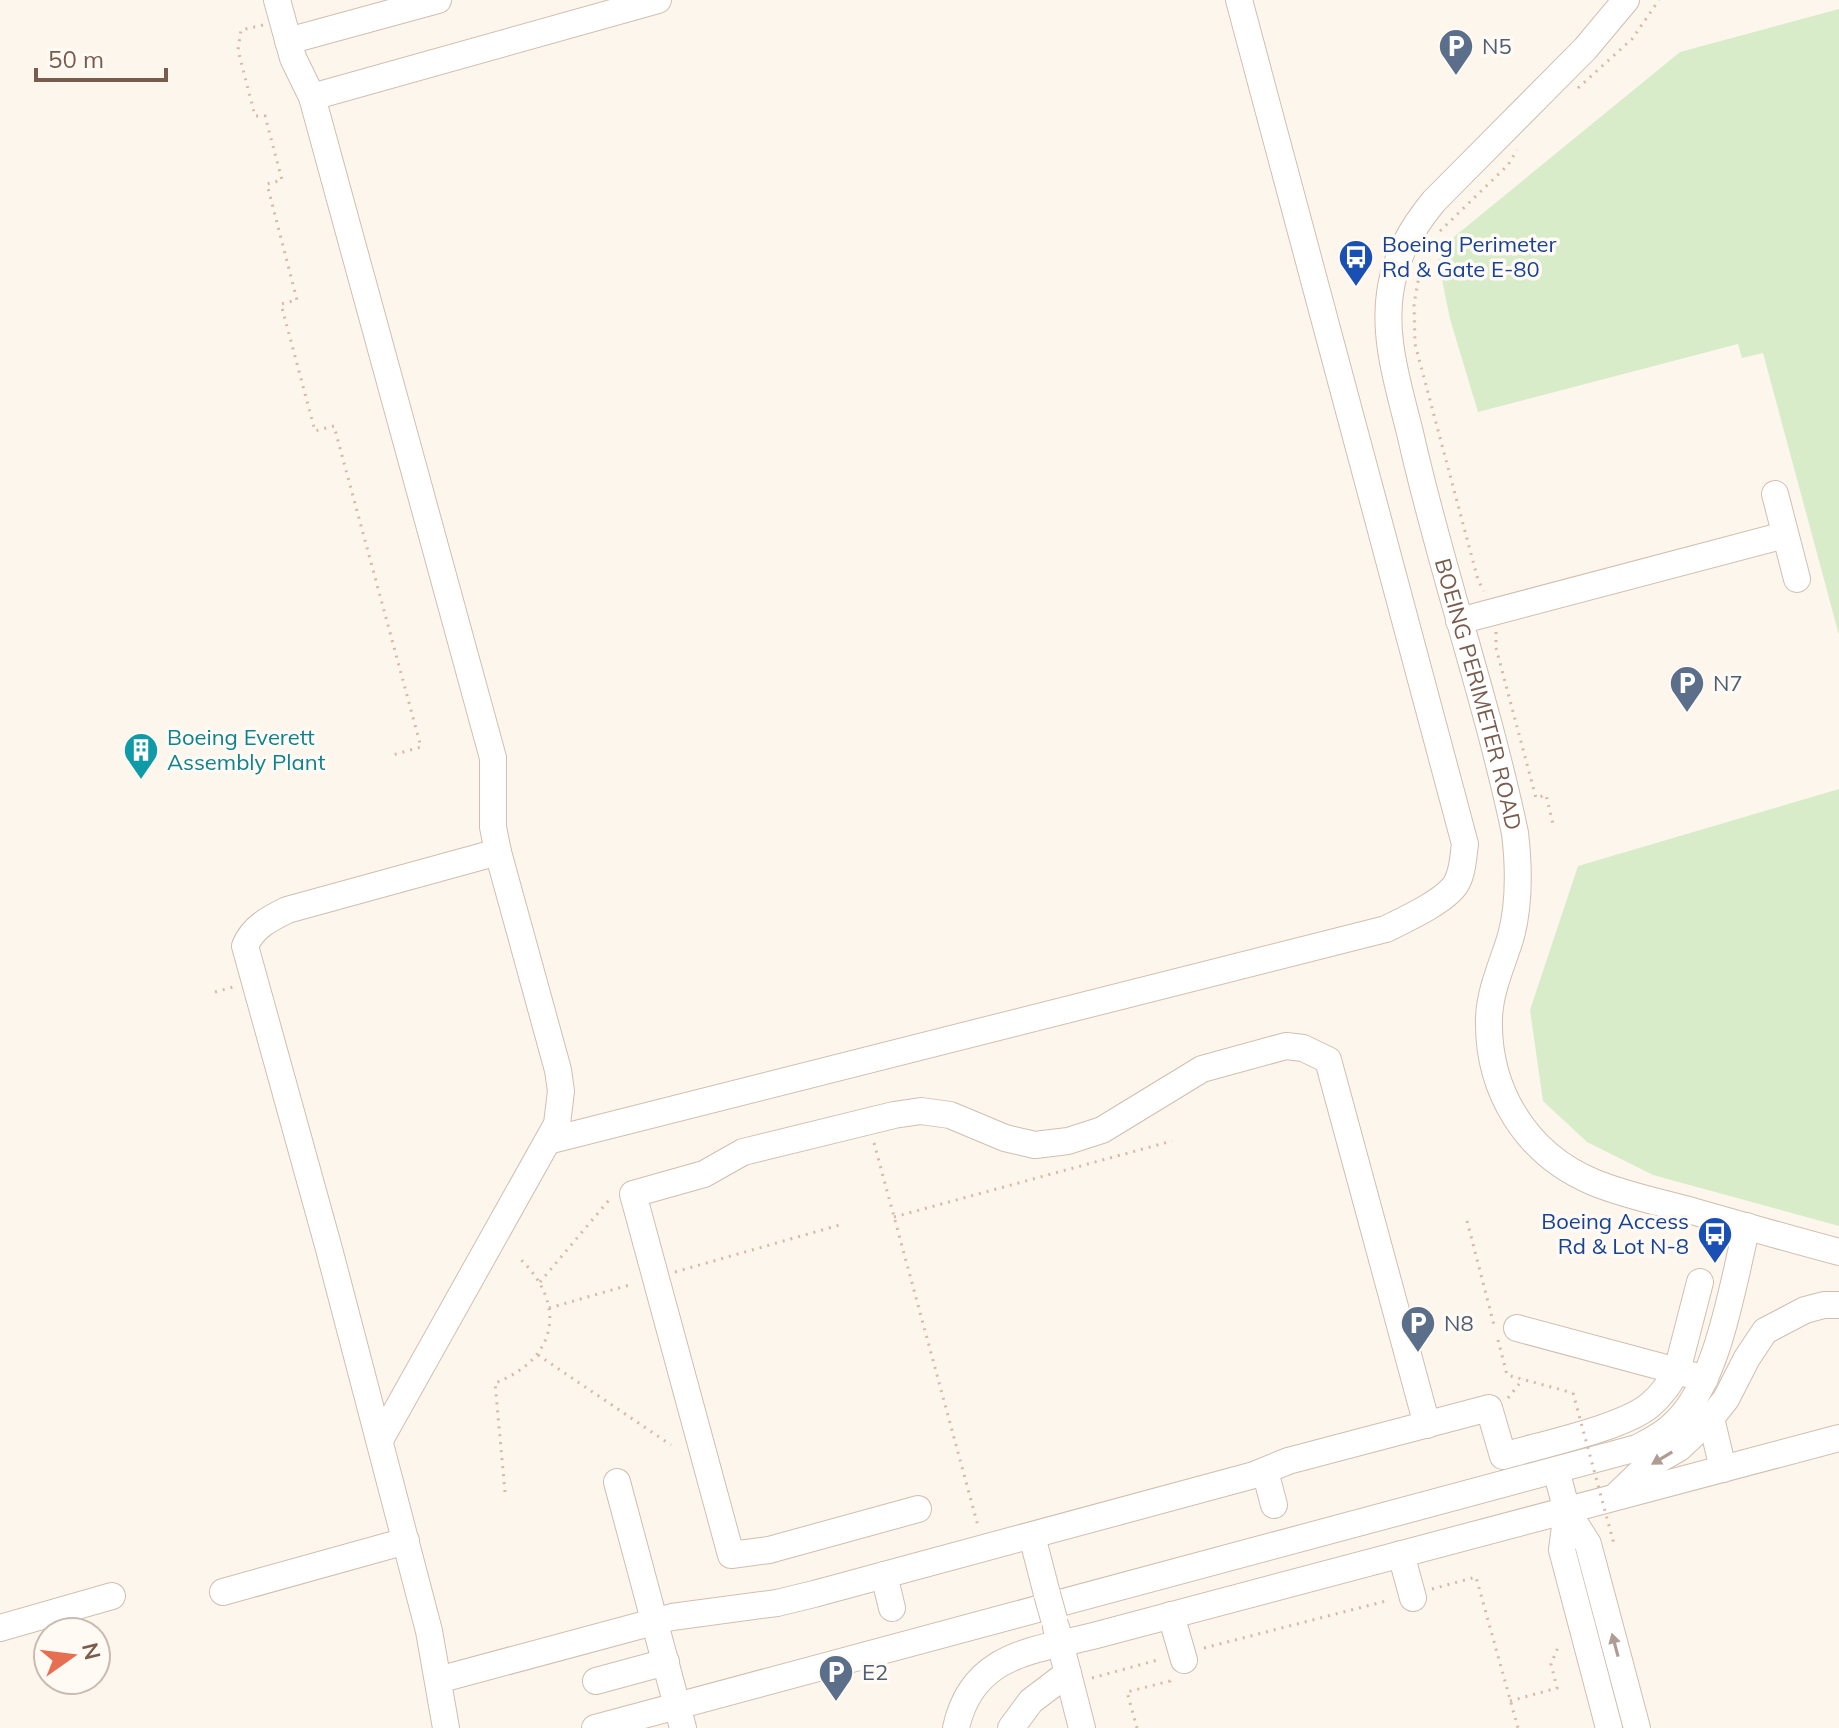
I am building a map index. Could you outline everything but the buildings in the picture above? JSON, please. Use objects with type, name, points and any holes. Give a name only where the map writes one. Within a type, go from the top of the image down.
[{"type":"lane","points":[[312,97],[658,0]]},
{"type":"lane","points":[[548,1141],[1386,929],[1427,907],[1454,887],[1462,867],[1465,844],[1239,0]]},
{"type":"lane","name":"BOEING PERIMETER ROAD","points":[[1626,0],[1585,49],[1434,201],[1400,250],[1388,317],[1394,364],[1418,468],[1508,799],[1518,862],[1515,917],[1492,990],[1489,1015],[1491,1061],[1503,1098],[1525,1132],[1543,1151],[1578,1175],[1638,1196],[1839,1252]]},
{"type":"lane","points":[[380,1440],[548,1141],[561,1112],[558,1070],[493,827],[493,758],[312,97],[293,58],[283,20],[432,1]]},
{"type":"lane","points":[[1775,494],[1797,579]]},
{"type":"lane","points":[[1459,621],[1785,535]]},
{"type":"lane","points":[[446,1728],[440,1708],[429,1631],[406,1541],[245,946],[261,924],[287,910],[498,852]]},
{"type":"lane","points":[[918,1509],[769,1550],[731,1555],[633,1194],[704,1174],[743,1152],[921,1111],[950,1115],[1005,1138],[1035,1145],[1068,1141],[1102,1130],[1202,1069],[1286,1046],[1303,1048],[1328,1060],[1427,1425]]},
{"type":"lane","points":[[595,1728],[680,1717],[872,1652],[1637,1448],[1675,1424],[1693,1403],[1705,1379],[1747,1226]]},
{"type":"lane","points":[[438,1680],[672,1617],[777,1603],[1032,1536],[1265,1471],[1288,1461],[1489,1408],[1503,1456],[1620,1422],[1647,1408],[1664,1392],[1677,1371],[1700,1282]]},
{"type":"lane","points":[[1614,1498],[1646,1467],[1679,1448],[1711,1418],[1726,1399],[1765,1331],[1805,1310],[1839,1305]]},
{"type":"lane","points":[[1517,1328],[1705,1379]]},
{"type":"lane","points":[[1711,1418],[1723,1469]]},
{"type":"lane","points":[[956,1728],[968,1696],[989,1671],[1015,1654],[1054,1619],[1171,1615],[1839,1438]]},
{"type":"lane","points":[[1556,1470],[1567,1511],[1588,1544],[1637,1728]]},
{"type":"lane","points":[[1265,1471],[1274,1505]]},
{"type":"lane","points":[[617,1482],[680,1717]]},
{"type":"lane","points":[[1567,1511],[1562,1550],[1609,1728]]},
{"type":"lane","points":[[1032,1536],[1054,1619],[1076,1677],[1082,1728]]},
{"type":"lane","points":[[223,1592],[406,1541]]},
{"type":"lane","points":[[1401,1554],[1415,1594]]},
{"type":"lane","points":[[884,1575],[892,1608]]},
{"type":"lane","points":[[0,1628],[112,1596]]},
{"type":"lane","points":[[1171,1615],[1177,1660]]},
{"type":"lane","points":[[596,1681],[666,1662]]},
{"type":"lane","points":[[1011,1728],[1031,1701],[1076,1677]]},
{"type":"path","points":[[1573,93],[1632,39],[1659,0]]},
{"type":"path","points":[[283,20],[241,30],[238,50],[255,116],[265,116],[282,180],[267,184],[297,300],[281,304],[315,431],[334,426],[421,747],[389,756]]},
{"type":"path","points":[[1435,236],[1508,165],[1523,139]]},
{"type":"path","points":[[1423,260],[1414,304],[1415,344],[1478,580],[1486,596]]},
{"type":"path","points":[[1496,632],[1496,648],[1536,798],[1546,795],[1553,824]]},
{"type":"path","points":[[869,1122],[985,1548]]},
{"type":"path","points":[[894,1217],[1172,1141]]},
{"type":"path","points":[[540,1282],[609,1200]]},
{"type":"path","points":[[549,1308],[843,1224]]},
{"type":"path","points":[[505,1492],[495,1383],[517,1375],[537,1354],[546,1339],[550,1316],[546,1293],[535,1273],[518,1257]]},
{"type":"path","points":[[537,1354],[671,1445]]},
{"type":"path","points":[[1573,1393],[1614,1544]]},
{"type":"path","points":[[1076,1677],[1177,1660],[1476,1577],[1518,1728]]},
{"type":"path","points":[[1510,1701],[1557,1688],[1551,1664],[1559,1645]]},
{"type":"path","points":[[1137,1728],[1127,1692],[1170,1681],[1177,1660]]},
{"type":"green space","points":[[1839,9],[1839,635],[1763,353],[1742,358],[1738,344],[1478,412],[1450,319],[1438,260],[1455,236],[1680,52]]},
{"type":"green space","points":[[1839,789],[1839,1226],[1653,1175],[1587,1142],[1543,1101],[1530,1010],[1578,866]]},
{"type":"place","name":"N5","points":[[1456,77]]},
{"type":"place","name":"Boeing Perimeter Rd & Gate E-80","points":[[1356,288]]},
{"type":"place","name":"N7","points":[[1687,714]]},
{"type":"place","name":"Boeing Everett Assembly Plant","points":[[141,781]]},
{"type":"place","name":"Boeing Access Rd & Lot N-8","points":[[1715,1265]]},
{"type":"place","name":"N8","points":[[1418,1354]]},
{"type":"place","name":"E2","points":[[836,1703]]}]
